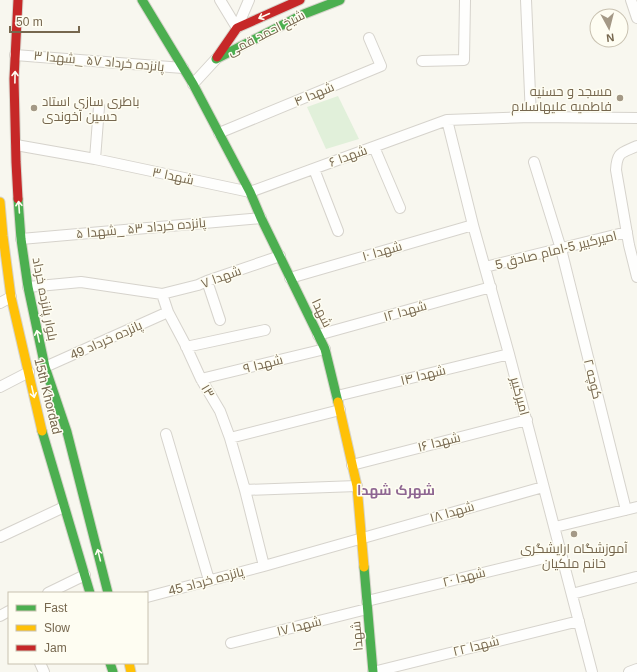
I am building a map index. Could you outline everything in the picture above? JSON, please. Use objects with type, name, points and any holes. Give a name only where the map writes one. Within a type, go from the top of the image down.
[{"type":"main road","name":"بلوار پانزده خرداد","points":[[18,0],[14,79],[16,162],[21,238],[28,287],[45,367],[67,432],[108,592]]},
{"type":"main road","name":"شهدا","points":[[142,0],[193,84],[250,192],[261,218],[325,349],[357,486],[373,672]]},
{"type":"main road","name":"شیخ احمد قمی","points":[[216,59],[237,28],[300,0]]},
{"type":"main road","name":"شیخ احمد قمی","points":[[216,59],[304,14],[340,0]]},
{"type":"main road","name":"15th Khordad","points":[[0,202],[4,282],[11,297],[44,438],[90,592]]},
{"type":"street","points":[[220,0],[237,28]]},
{"type":"street","points":[[237,28],[249,0]]},
{"type":"street","points":[[422,61],[464,60],[465,0]]},
{"type":"street","points":[[526,0],[531,117]]},
{"type":"street","points":[[631,0],[637,18]]},
{"type":"street","name":"شهدا ۴","points":[[219,133],[381,66],[369,38]]},
{"type":"street","name":"پانزده خرداد ۵۷ _شهدا ۳","points":[[15,55],[183,68]]},
{"type":"street","name":"شیخ احمد قمی","points":[[193,84],[216,59]]},
{"type":"street","points":[[96,160],[99,108]]},
{"type":"street","name":"شهدا ۶","points":[[250,192],[447,120],[531,117],[637,118]]},
{"type":"street","name":"امیرکبیر","points":[[447,120],[473,225],[509,354],[592,672]]},
{"type":"street","name":"شهدا ۳","points":[[16,145],[250,192]]},
{"type":"street","points":[[637,146],[620,154],[616,160],[616,170],[627,232],[633,244],[637,277]]},
{"type":"street","points":[[374,147],[400,208]]},
{"type":"street","name":"کوچه ۲","points":[[534,162],[561,248],[626,510]]},
{"type":"street","points":[[314,169],[338,231]]},
{"type":"street","name":"پانزده خرداد ۵۳ _شهدا ۵","points":[[21,238],[261,218]]},
{"type":"street","name":"شهدا ۱۰","points":[[290,278],[473,225]]},
{"type":"street","name":"امیرکبیر 5-امام صادق 5","points":[[485,267],[627,232]]},
{"type":"street","name":"شهدا ۷","points":[[162,294],[198,285],[280,256]]},
{"type":"street","points":[[207,281],[220,320]]},
{"type":"street","points":[[28,287],[81,282],[162,294]]},
{"type":"street","name":"شهدا ۱۲","points":[[318,335],[491,287]]},
{"type":"street","name":"۱۳","points":[[162,294],[168,312],[201,379],[220,411],[230,438],[245,490],[264,566]]},
{"type":"street","points":[[0,302],[11,297]]},
{"type":"street","name":"پانزده خرداد 49","points":[[45,367],[168,312]]},
{"type":"street","points":[[186,347],[265,330]]},
{"type":"street","name":"شهدا ۹","points":[[201,379],[325,349]]},
{"type":"street","name":"شهدا ۱۴","points":[[337,396],[509,354]]},
{"type":"street","points":[[0,387],[29,372]]},
{"type":"street","points":[[230,438],[340,410]]},
{"type":"street","name":"شهدا ۱۶","points":[[352,465],[526,420]]},
{"type":"street","points":[[166,434],[209,580]]},
{"type":"street","points":[[245,490],[357,486]]},
{"type":"street","name":"شهدا ۱۸","points":[[264,566],[543,486]]},
{"type":"street","points":[[0,537],[64,507]]},
{"type":"street","points":[[555,527],[637,507]]},
{"type":"street","name":"شهدا ۲۰","points":[[367,605],[561,554]]},
{"type":"street","name":"پانزده خرداد 45","points":[[148,597],[264,566]]},
{"type":"street","points":[[50,592],[85,575]]},
{"type":"street","points":[[572,594],[636,577]]},
{"type":"street","name":"شهدا ۱۷","points":[[230,643],[367,605]]},
{"type":"street","name":"شهدا ۲۲","points":[[373,672],[579,621]]},
{"type":"street","points":[[629,672],[637,669]]},
{"type":"green space","points":[[338,96],[359,139],[326,149],[307,107]]},
{"type":"traffic: fast","points":[[142,0],[193,84],[250,192],[261,218],[325,349],[338,402]]},
{"type":"traffic: fast","points":[[216,59],[304,14],[340,0]]},
{"type":"traffic: fast","points":[[18,199],[21,239],[28,287],[45,367],[67,432],[108,592]]},
{"type":"traffic: fast","points":[[42,431],[90,592]]},
{"type":"traffic: fast","points":[[364,567],[373,672]]},
{"type":"traffic: fast","points":[[110,664],[113,672]]},
{"type":"traffic: slow","points":[[0,202],[11,297],[42,431]]},
{"type":"traffic: slow","points":[[338,402],[357,486],[364,567]]},
{"type":"traffic: slow","points":[[129,664],[131,672]]},
{"type":"traffic: jam","points":[[18,0],[14,79],[18,199]]},
{"type":"traffic: jam","points":[[217,57],[237,28],[300,0]]},
{"type":"place","name":"مسجد و حسنیه فاطمیه علیهاسلام","points":[[620,98]]},
{"type":"place","name":"باطری سازی استاد حسین آخوندی","points":[[34,108]]},
{"type":"place","name":"آموزشگاه ارایشگری خانم ملکیان","points":[[574,534]]},
{"type":"district","name":"شهرک شهدا","points":[[396,490]]}]
